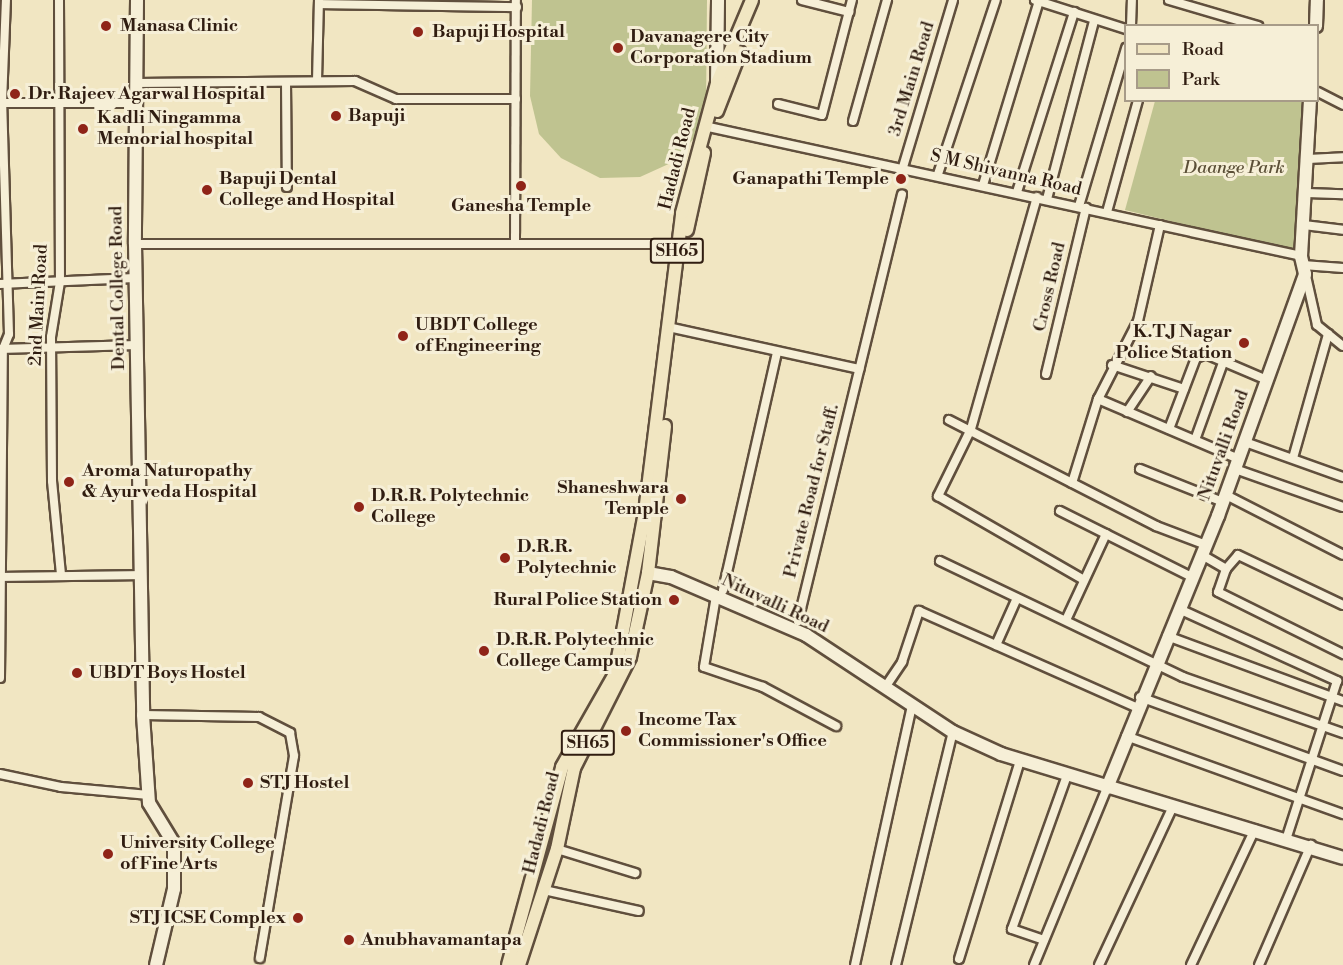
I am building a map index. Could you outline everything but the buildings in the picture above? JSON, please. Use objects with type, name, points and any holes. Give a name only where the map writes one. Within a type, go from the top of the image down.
[{"type":"main road","name":"Hadadi Road","points":[[519,965],[557,849],[574,768],[630,657],[648,573],[650,516],[681,244],[717,83],[733,57],[752,0]]},
{"type":"main road","points":[[707,128],[733,57],[760,0]]},
{"type":"main road","points":[[508,965],[562,767],[615,674],[650,516]]},
{"type":"street","points":[[0,678],[1,349],[9,334],[4,284],[1,103],[6,0]]},
{"type":"street","name":"2nd Main Road","points":[[59,0],[60,282],[52,349],[52,481],[61,575]]},
{"type":"street","name":"Dental College Road","points":[[137,0],[135,278],[143,715],[149,795]]},
{"type":"street","points":[[717,83],[718,0]]},
{"type":"street","points":[[802,0],[849,12]]},
{"type":"street","points":[[778,104],[822,115],[852,0]]},
{"type":"street","points":[[853,121],[887,0]]},
{"type":"street","name":"3rd Main Road","points":[[903,166],[953,0]]},
{"type":"street","points":[[938,174],[996,0]]},
{"type":"street","points":[[1131,24],[1132,0]]},
{"type":"street","points":[[1169,0],[1251,24]]},
{"type":"street","points":[[1316,24],[1317,0]]},
{"type":"street","points":[[983,184],[1037,1],[1124,29]]},
{"type":"street","points":[[316,81],[319,2],[516,4],[515,244]]},
{"type":"street","points":[[1017,192],[1074,12]]},
{"type":"street","points":[[1084,580],[938,496],[971,429],[1094,21]]},
{"type":"street","points":[[717,46],[733,57]]},
{"type":"street","name":"Cross Road","points":[[1046,374],[1082,207],[1124,52]]},
{"type":"street","points":[[136,83],[354,81],[396,99],[516,99]]},
{"type":"street","points":[[286,82],[288,187]]},
{"type":"street","points":[[1319,93],[1343,105]]},
{"type":"street","points":[[1107,212],[1137,102]]},
{"type":"street","name":"Nituvalli Road","points":[[1107,788],[1138,702],[1225,498],[1267,380],[1303,265],[1310,102]]},
{"type":"street","points":[[1,103],[59,105],[135,103]]},
{"type":"street","name":"S M Shivanna Road","points":[[707,128],[903,166],[1107,212],[1303,265],[1343,268]]},
{"type":"street","points":[[1308,159],[1343,157]]},
{"type":"street","points":[[1307,193],[1343,194]]},
{"type":"street","name":"Private Road for Staff.","points":[[798,621],[902,194]]},
{"type":"street","points":[[1072,483],[1098,399],[1112,365],[1138,321],[1160,225]]},
{"type":"street","points":[[1305,225],[1343,230]]},
{"type":"street","points":[[135,244],[681,244]]},
{"type":"street","points":[[1303,265],[1317,325],[1343,346]]},
{"type":"street","points":[[4,284],[135,278]]},
{"type":"street","points":[[672,328],[777,353],[859,369]]},
{"type":"street","points":[[1293,458],[1328,334]]},
{"type":"street","points":[[1,349],[137,345]]},
{"type":"street","points":[[777,353],[719,593],[704,668],[763,687],[836,726]]},
{"type":"street","points":[[1169,429],[1196,358],[1206,354],[1267,380]]},
{"type":"street","points":[[1195,440],[1224,360]]},
{"type":"street","points":[[1112,365],[1184,389]]},
{"type":"street","points":[[1127,412],[1150,376]]},
{"type":"street","points":[[1098,399],[1195,440],[1237,464],[1343,507]]},
{"type":"street","points":[[949,420],[971,429],[1204,550],[1226,569]]},
{"type":"street","points":[[1245,442],[1343,477]]},
{"type":"street","points":[[1140,469],[1225,498],[1343,555]]},
{"type":"street","points":[[1060,511],[1192,577]]},
{"type":"street","points":[[1066,621],[1106,534]]},
{"type":"street","points":[[1343,605],[1238,555],[1226,569],[1218,592],[1343,654]]},
{"type":"street","points":[[940,561],[1155,663],[1343,733]]},
{"type":"street","name":"Nituvalli Road","points":[[648,573],[719,593],[806,635],[954,732],[1020,761],[1107,788],[1287,837],[1343,858]]},
{"type":"street","points":[[2,577],[142,575]]},
{"type":"street","points":[[996,645],[1017,598]]},
{"type":"street","points":[[1179,609],[1336,681]]},
{"type":"street","points":[[886,686],[902,662],[919,611],[996,645],[1138,702],[1343,771]]},
{"type":"street","points":[[1167,636],[1338,700]]},
{"type":"street","points":[[1287,837],[1311,760],[1324,726],[1338,700],[1336,681],[1343,672]]},
{"type":"street","points":[[855,965],[912,705]]},
{"type":"street","points":[[143,715],[259,717],[290,733],[294,756],[260,958]]},
{"type":"street","points":[[896,965],[954,732]]},
{"type":"street","points":[[1126,736],[1343,814]]},
{"type":"street","points":[[959,959],[1020,761]]},
{"type":"street","points":[[0,774],[71,789],[149,795],[174,844],[174,889],[156,965]]},
{"type":"street","points":[[1044,940],[1012,929],[1067,775]]},
{"type":"street","points":[[1034,965],[1107,788]]},
{"type":"street","points":[[1099,965],[1173,806]]},
{"type":"street","points":[[1191,965],[1255,829]]},
{"type":"street","points":[[1259,965],[1311,845]]},
{"type":"street","points":[[557,849],[635,873]]},
{"type":"street","points":[[544,890],[639,910]]},
{"type":"green space","name":"Davanagere City Corporation Stadium","points":[[532,0],[707,0],[706,106],[695,137],[673,162],[640,177],[600,178],[561,158],[539,134],[530,96]]},
{"type":"green space","name":"Daange Park","points":[[1155,102],[1304,102],[1297,252],[1125,210]]},
{"type":"place","name":"Manasa Clinic","points":[[106,26]]},
{"type":"place","name":"Bapuji Hospital","points":[[418,32]]},
{"type":"place","name":"Davanagere City Corporation Stadium","points":[[618,48]]},
{"type":"place","name":"Dr. Rajeev Agarwal Hospital","points":[[15,94]]},
{"type":"place","name":"Bapuji","points":[[336,116]]},
{"type":"place","name":"Kadli Ningamma Memorial hospital","points":[[83,129]]},
{"type":"place","name":"Ganapathi Temple","points":[[901,179]]},
{"type":"place","name":"Ganesha Temple","points":[[521,186]]},
{"type":"place","name":"Bapuji Dental College and Hospital","points":[[207,190]]},
{"type":"place","name":"UBDT College of Engineering","points":[[403,336]]},
{"type":"place","name":"K.T.J Nagar Police Station","points":[[1244,343]]},
{"type":"place","name":"Aroma Naturopathy & Ayurveda Hospital","points":[[69,482]]},
{"type":"place","name":"Shaneshwara Temple","points":[[681,499]]},
{"type":"place","name":"D.R.R. Polytechnic College","points":[[359,507]]},
{"type":"place","name":"D.R.R. Polytechnic","points":[[505,558]]},
{"type":"place","name":"Rural Police Station","points":[[674,600]]},
{"type":"place","name":"D.R.R. Polytechnic College Campus","points":[[484,651]]},
{"type":"place","name":"UBDT Boys Hostel","points":[[77,673]]},
{"type":"place","name":"Income Tax Commissioner's Office","points":[[626,731]]},
{"type":"place","name":"STJ Hostel","points":[[248,783]]},
{"type":"place","name":"University College of Fine Arts","points":[[108,854]]},
{"type":"place","name":"STJ ICSE Complex","points":[[298,918]]},
{"type":"place","name":"Anubhavamantapa","points":[[349,940]]}]
